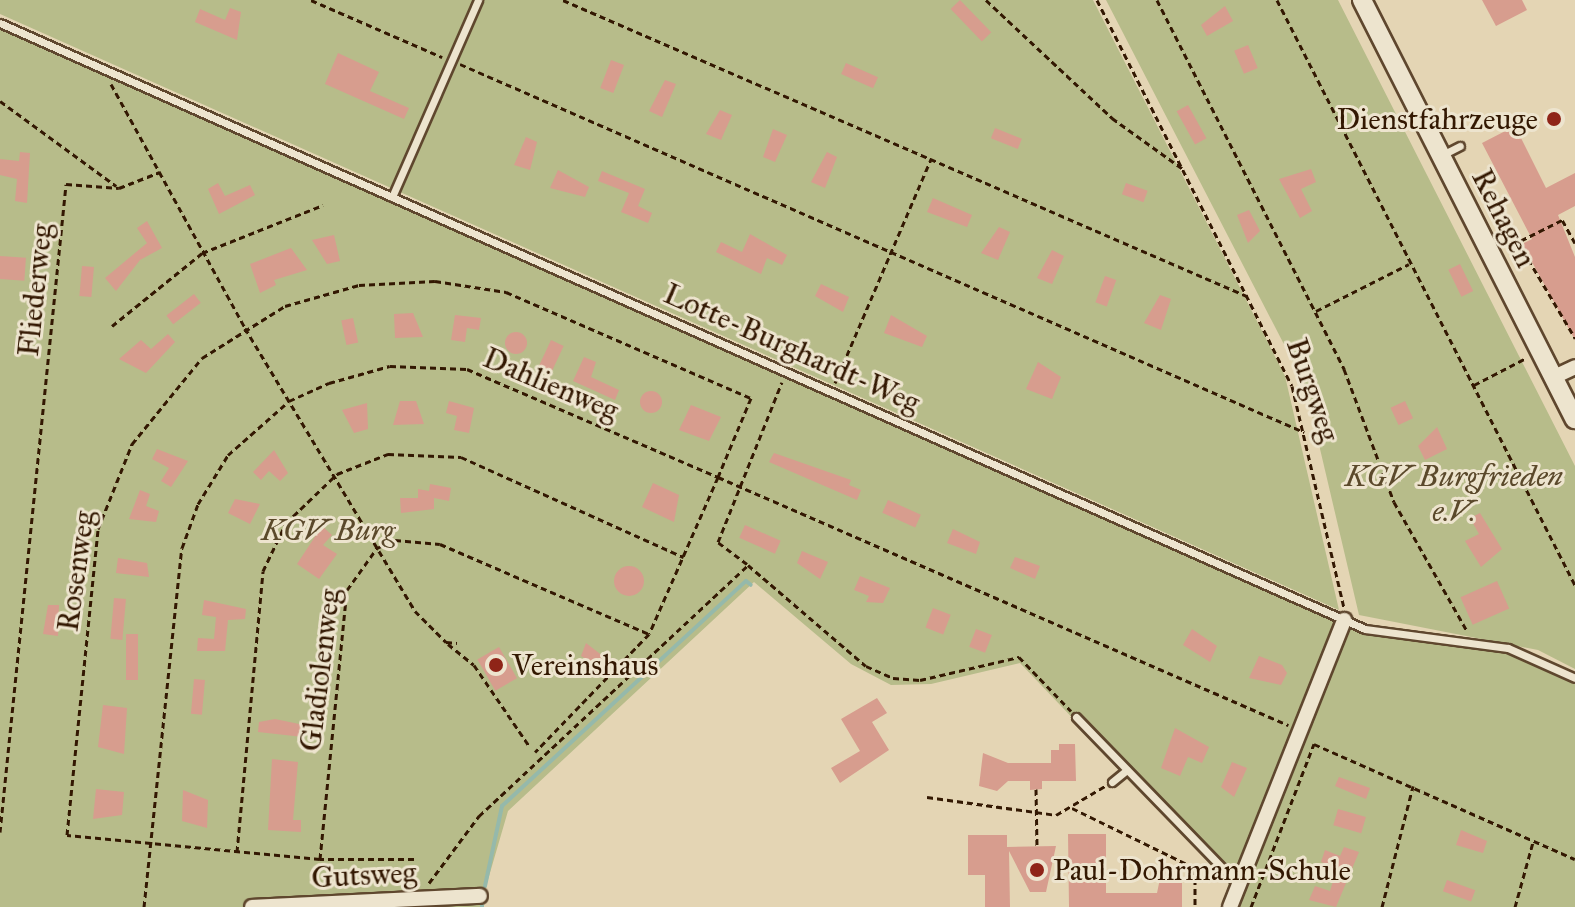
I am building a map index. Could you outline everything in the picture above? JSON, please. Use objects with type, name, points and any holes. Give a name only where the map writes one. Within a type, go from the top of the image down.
[{"type":"street","name":"Rehagen","points":[[1362,0],[1575,419]]},
{"type":"street","points":[[1554,377],[1575,367]]},
{"type":"street","points":[[1230,907],[1298,729],[1344,620]]},
{"type":"street","name":"Gutsweg","points":[[252,907],[480,896]]},
{"type":"lane","points":[[392,197],[478,0]]},
{"type":"lane","name":"Lotte-Burghardt-Weg","points":[[0,23],[1365,629],[1508,648],[1575,678]]},
{"type":"lane","points":[[1440,156],[1460,146]]},
{"type":"lane","points":[[1076,717],[1239,885]]},
{"type":"lane","points":[[1112,782],[1127,770]]},
{"type":"path","points":[[311,0],[1304,432]]},
{"type":"path","points":[[563,0],[1249,297]]},
{"type":"path","points":[[986,0],[1112,118],[1185,171]]},
{"type":"path","name":"Burgweg","points":[[1097,0],[1292,386],[1344,620]]},
{"type":"path","points":[[1157,0],[1316,311],[1394,502],[1475,644]]},
{"type":"path","points":[[1277,0],[1575,585]]},
{"type":"path","points":[[102,67],[245,328],[337,474],[415,611],[474,665],[530,747]]},
{"type":"path","points":[[0,101],[119,188]]},
{"type":"path","points":[[831,391],[931,159]]},
{"type":"path","name":"Fliederweg","points":[[0,832],[66,184],[119,188],[160,172]]},
{"type":"path","points":[[112,326],[202,253],[323,205]]},
{"type":"path","points":[[1575,243],[1562,220],[1518,242],[1575,338]]},
{"type":"path","points":[[1316,311],[1410,264]]},
{"type":"path","name":"Rosenweg","points":[[414,859],[320,859],[67,835],[98,529],[132,444],[164,399],[202,358],[245,328],[285,306],[359,285],[435,281],[506,292],[751,398],[718,477]]},
{"type":"path","points":[[1474,385],[1540,351]]},
{"type":"path","name":"Dahlienweg","points":[[144,907],[182,548],[198,504],[228,455],[289,401],[390,366],[467,369],[718,477]]},
{"type":"path","points":[[786,371],[718,542],[866,666],[893,678],[920,680],[1019,657],[1076,717]]},
{"type":"path","points":[[237,852],[263,571],[286,523],[337,474],[388,454],[461,457],[684,557]]},
{"type":"path","points":[[535,752],[649,634],[718,477],[1298,729]]},
{"type":"path","points":[[377,548],[395,540],[440,544],[649,634]]},
{"type":"path","name":"Gladiolenweg","points":[[320,859],[347,590],[377,548]]},
{"type":"path","points":[[420,898],[479,816],[748,565]]},
{"type":"path","points":[[446,642],[457,643]]},
{"type":"path","points":[[1251,907],[1314,744],[1575,859]]},
{"type":"path","points":[[927,797],[1037,816],[1072,808],[1112,782]]},
{"type":"path","points":[[1382,907],[1413,786]]},
{"type":"path","points":[[1036,789],[1037,847]]},
{"type":"path","points":[[1072,808],[1195,868],[1195,907]]},
{"type":"path","points":[[1515,907],[1533,842]]},
{"type":"green space","points":[[0,0],[1093,0],[1285,376],[1339,610],[0,14]]},
{"type":"green space","name":"KGV Burgfrieden e.V.","points":[[1106,0],[1338,0],[1575,466],[1575,669],[1538,650],[1359,615],[1305,385]]},
{"type":"green space","name":"KGV Burg","points":[[0,26],[1365,629],[1508,648],[1548,662],[1575,678],[1575,907],[1223,907],[1229,882],[1020,663],[931,684],[891,685],[851,664],[754,582],[508,811],[480,907],[0,907]]},
{"type":"building","points":[[960,0],[991,32],[982,41],[951,9]]},
{"type":"building","points":[[1482,0],[1522,0],[1527,10],[1496,26]]},
{"type":"building","points":[[1225,6],[1233,21],[1207,36],[1201,25]]},
{"type":"building","points":[[230,8],[241,12],[237,40],[195,22],[200,9],[225,20]]},
{"type":"building","points":[[1248,45],[1258,68],[1244,74],[1234,51]]},
{"type":"building","points":[[338,53],[379,72],[370,91],[409,108],[404,119],[325,84]]},
{"type":"building","points":[[611,60],[624,65],[613,93],[600,88]]},
{"type":"building","points":[[846,63],[878,77],[873,88],[841,74]]},
{"type":"building","points":[[665,80],[676,84],[662,117],[649,111]]},
{"type":"building","points":[[1188,105],[1206,138],[1195,145],[1177,111]]},
{"type":"building","points":[[720,110],[732,115],[721,140],[706,134]]},
{"type":"building","points":[[1515,126],[1546,188],[1575,173],[1575,206],[1558,215],[1575,257],[1575,340],[1522,244],[1532,239],[1482,143]]},
{"type":"building","points":[[995,128],[1022,139],[1018,149],[991,138]]},
{"type":"building","points":[[773,129],[787,135],[775,162],[763,157]]},
{"type":"building","points":[[526,137],[537,142],[530,170],[514,165]]},
{"type":"building","points":[[20,152],[30,153],[27,203],[15,201],[17,179],[0,175],[0,159],[19,161]]},
{"type":"building","points":[[827,152],[837,157],[825,188],[811,182]]},
{"type":"building","points":[[1311,169],[1316,182],[1301,189],[1312,211],[1300,218],[1279,179]]},
{"type":"building","points":[[558,170],[589,187],[585,197],[550,188]]},
{"type":"building","points":[[602,171],[645,189],[638,206],[652,213],[648,223],[621,212],[629,193],[598,181]]},
{"type":"building","points":[[218,183],[225,196],[250,185],[255,195],[219,214],[208,189]]},
{"type":"building","points":[[1126,183],[1148,191],[1144,202],[1122,194]]},
{"type":"building","points":[[933,198],[972,215],[967,227],[927,212]]},
{"type":"building","points":[[1249,210],[1260,231],[1248,243],[1237,215]]},
{"type":"building","points":[[147,221],[162,248],[140,260],[116,291],[105,278],[147,243],[137,228]]},
{"type":"building","points":[[999,227],[1010,232],[998,260],[981,253]]},
{"type":"building","points":[[750,234],[787,255],[782,265],[767,258],[761,274],[716,252],[721,242],[742,252]]},
{"type":"building","points":[[334,235],[340,261],[327,264],[312,240]]},
{"type":"building","points":[[291,248],[307,270],[274,280],[276,285],[260,293],[250,264]]},
{"type":"building","points":[[1052,250],[1064,256],[1052,284],[1037,278]]},
{"type":"building","points":[[0,256],[26,258],[24,281],[0,279]]},
{"type":"building","points":[[1460,264],[1473,291],[1461,297],[1448,270]]},
{"type":"building","points":[[82,266],[94,267],[91,297],[79,296]]},
{"type":"building","points":[[1105,276],[1116,280],[1107,306],[1095,302]]},
{"type":"building","points":[[821,284],[849,297],[843,312],[815,296]]},
{"type":"building","points":[[194,294],[201,303],[173,324],[166,316]]},
{"type":"building","points":[[1160,295],[1171,299],[1161,330],[1144,323]]},
{"type":"building","points":[[413,313],[423,337],[395,338],[394,314]]},
{"type":"building","points":[[455,315],[481,318],[479,330],[467,328],[465,342],[451,340]]},
{"type":"building","points":[[891,315],[927,336],[922,347],[884,333]]},
{"type":"building","points":[[353,318],[358,342],[346,345],[341,320]]},
{"type":"building","points":[[516,332],[524,335],[527,343],[524,351],[516,354],[508,351],[505,343],[508,335]]},
{"type":"building","points":[[168,334],[175,342],[146,373],[119,359],[141,340],[151,349]]},
{"type":"building","points":[[551,340],[564,346],[551,373],[538,367]]},
{"type":"building","points":[[584,357],[596,362],[591,377],[619,390],[615,400],[573,381]]},
{"type":"building","points":[[1038,362],[1061,377],[1052,399],[1026,389]]},
{"type":"building","points":[[651,391],[659,394],[662,402],[659,410],[651,413],[643,410],[640,402],[643,394]]},
{"type":"building","points":[[400,401],[416,401],[424,424],[393,425]]},
{"type":"building","points":[[449,401],[474,408],[469,433],[454,430],[457,416],[446,413]]},
{"type":"building","points":[[1405,401],[1413,418],[1399,425],[1390,408]]},
{"type":"building","points":[[367,403],[368,429],[354,433],[342,410]]},
{"type":"building","points":[[691,405],[721,417],[709,441],[679,430]]},
{"type":"building","points":[[1437,427],[1447,449],[1425,460],[1418,446]]},
{"type":"building","points":[[157,449],[188,461],[171,487],[161,481],[169,468],[152,459]]},
{"type":"building","points":[[274,450],[288,473],[280,481],[269,471],[261,480],[253,472]]},
{"type":"building","points":[[774,453],[851,480],[849,485],[861,490],[857,500],[769,462]]},
{"type":"building","points":[[653,483],[679,495],[674,522],[642,507]]},
{"type":"building","points":[[430,484],[451,488],[449,501],[434,498],[434,509],[401,513],[400,498],[418,498],[418,489],[429,491]]},
{"type":"building","points":[[140,490],[150,494],[146,506],[159,511],[156,522],[129,519]]},
{"type":"building","points":[[235,499],[260,504],[250,524],[228,513]]},
{"type":"building","points":[[888,500],[921,515],[915,527],[882,513]]},
{"type":"building","points":[[1480,513],[1502,549],[1481,567],[1465,541],[1479,534],[1470,518]]},
{"type":"building","points":[[745,525],[781,541],[775,554],[739,538]]},
{"type":"building","points":[[322,526],[332,535],[323,545],[337,554],[319,579],[297,564]]},
{"type":"building","points":[[953,529],[980,542],[976,554],[947,543]]},
{"type":"building","points":[[802,551],[828,562],[820,579],[797,563]]},
{"type":"building","points":[[1015,557],[1040,566],[1035,579],[1010,568]]},
{"type":"building","points":[[118,558],[147,563],[149,577],[116,573]]},
{"type":"building","points":[[629,566],[640,570],[644,581],[640,592],[629,596],[618,592],[614,581],[618,570]]},
{"type":"building","points":[[860,576],[890,588],[883,603],[866,602],[869,596],[854,590]]},
{"type":"building","points":[[1497,581],[1509,608],[1473,625],[1460,597]]},
{"type":"building","points":[[114,598],[126,599],[122,640],[110,639]]},
{"type":"building","points":[[204,600],[246,609],[245,619],[228,620],[225,651],[197,651],[198,638],[214,639],[216,617],[202,615]]},
{"type":"building","points":[[48,605],[59,605],[58,636],[43,634]]},
{"type":"building","points":[[933,608],[951,615],[943,634],[925,628]]},
{"type":"building","points":[[976,629],[992,635],[985,653],[969,647]]},
{"type":"building","points":[[1192,629],[1217,646],[1210,662],[1183,645]]},
{"type":"building","points":[[126,634],[138,634],[138,680],[126,680]]},
{"type":"building","points":[[586,643],[608,660],[601,668],[581,656]]},
{"type":"building","points":[[499,647],[517,678],[495,691],[477,660]]},
{"type":"building","points":[[1259,656],[1282,665],[1287,673],[1281,685],[1249,678]]},
{"type":"building","points":[[194,679],[205,680],[202,715],[191,714]]},
{"type":"building","points":[[877,698],[887,713],[872,722],[889,750],[840,783],[831,768],[860,751],[841,719]]},
{"type":"building","points":[[103,705],[127,708],[124,754],[98,747]]},
{"type":"building","points":[[275,719],[304,725],[303,737],[258,732],[259,722]]},
{"type":"building","points":[[1175,728],[1209,747],[1202,763],[1188,757],[1180,776],[1161,768]]},
{"type":"building","points":[[1059,744],[1075,744],[1076,781],[1042,781],[1042,789],[1030,790],[1030,781],[1008,781],[997,791],[979,786],[983,753],[1008,763],[1051,763],[1051,750],[1059,750]]},
{"type":"building","points":[[272,759],[298,762],[293,820],[301,820],[301,832],[268,830]]},
{"type":"building","points":[[1232,762],[1247,768],[1234,797],[1221,787]]},
{"type":"building","points":[[1339,777],[1370,788],[1366,799],[1335,786]]},
{"type":"building","points":[[96,789],[124,792],[122,815],[93,819]]},
{"type":"building","points":[[183,790],[208,800],[207,828],[182,821]]},
{"type":"building","points":[[1338,809],[1366,817],[1361,833],[1333,825]]},
{"type":"building","points":[[1461,830],[1487,841],[1483,853],[1456,845]]},
{"type":"building","points":[[1068,834],[1106,834],[1106,893],[1157,893],[1162,869],[1182,868],[1182,907],[1069,907]]},
{"type":"building","points":[[968,835],[1007,835],[1007,847],[1056,846],[1046,892],[1030,892],[1009,851],[1010,907],[985,907],[985,875],[968,875]]},
{"type":"building","points":[[1344,847],[1359,852],[1336,907],[1309,900],[1315,886],[1330,891],[1337,868],[1321,862],[1325,850],[1340,856]]},
{"type":"building","points":[[1447,880],[1475,890],[1471,902],[1443,891]]},
{"type":"waterway","points":[[485,886],[502,806],[746,581],[751,585]]},
{"type":"place","name":"Dienstfahrzeuge","points":[[1554,119]]},
{"type":"place","name":"Vereinshaus","points":[[496,665]]},
{"type":"place","name":"Paul-Dohrmann-Schule","points":[[1037,870]]}]
